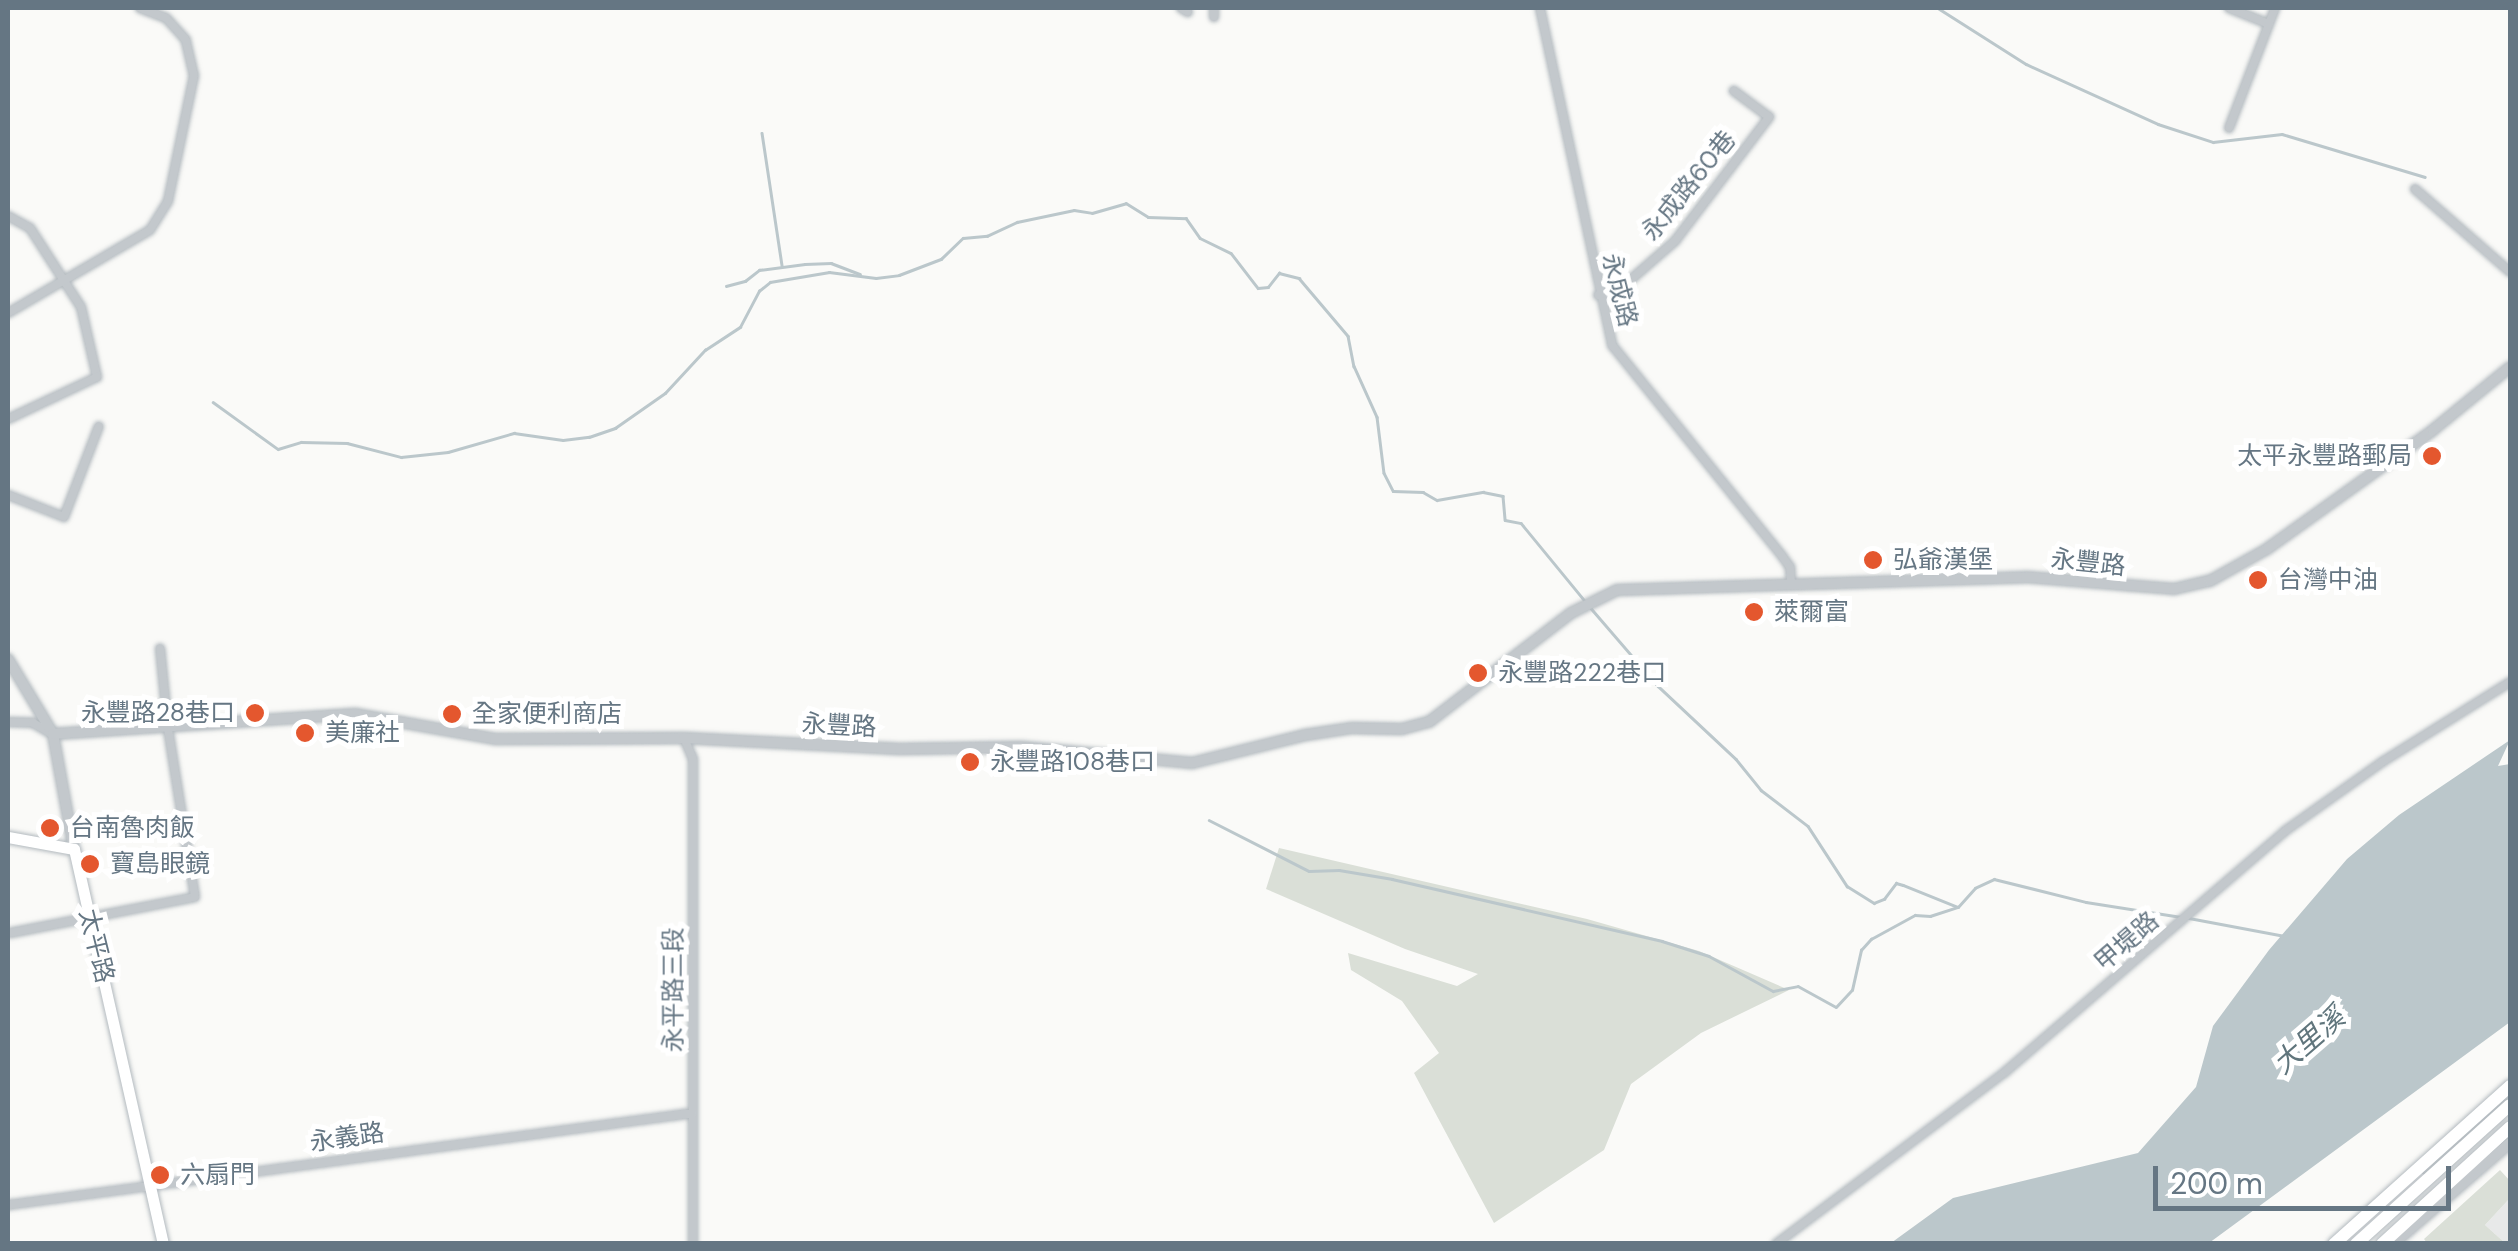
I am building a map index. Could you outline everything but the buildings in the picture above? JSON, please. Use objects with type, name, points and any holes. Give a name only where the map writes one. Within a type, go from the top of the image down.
[{"type":"highway","points":[[2334,1244],[2510,1086]]},
{"type":"highway","points":[[2356,1244],[2510,1102]]},
{"type":"highway","points":[[2382,1244],[2510,1127]]},
{"type":"main road","points":[[8,837],[74,849]]},
{"type":"main road","name":"太平路","points":[[74,849],[162,1244]]},
{"type":"street","points":[[8,314],[63,285],[150,230],[168,201],[194,76],[186,40],[166,18],[140,8]]},
{"type":"street","name":"永成路","points":[[1540,8],[1598,295],[1618,356],[1782,556],[1790,567],[1791,583]]},
{"type":"street","points":[[2228,8],[2269,24]]},
{"type":"street","points":[[2228,128],[2274,8]]},
{"type":"street","name":"永成路60巷","points":[[1598,295],[1620,289],[1675,241],[1768,116],[1734,92]]},
{"type":"street","points":[[2415,189],[2510,272]]},
{"type":"street","points":[[8,216],[30,228],[63,285],[81,307],[96,377],[8,419]]},
{"type":"street","name":"永豐路","points":[[53,734],[355,714],[495,738],[684,738],[900,750],[1021,747],[1192,763],[1304,735],[1352,728],[1402,729],[1428,722],[1581,606],[1631,588],[2050,577],[2174,589],[2210,581],[2254,558],[2433,430],[2510,367]]},
{"type":"street","points":[[8,495],[64,517],[99,426]]},
{"type":"street","points":[[10,933],[195,897],[168,728],[160,648]]},
{"type":"street","name":"太平路","points":[[8,659],[53,734],[74,849]]},
{"type":"street","name":"甲堤路","points":[[1776,1244],[2006,1072],[2332,796],[2510,682]]},
{"type":"street","points":[[8,722],[33,723],[53,734]]},
{"type":"street","name":"永平路三段","points":[[684,738],[693,760],[693,1244]]},
{"type":"street","points":[[2345,1244],[2510,1102]]},
{"type":"street","name":"永義路","points":[[8,1205],[693,1112]]},
{"type":"street","points":[[2393,1244],[2510,1143]]},
{"type":"shaded area","points":[[1279,848],[1587,919],[1699,951],[1789,990],[1701,1033],[1631,1084],[1604,1150],[1494,1223],[1414,1073],[1439,1053],[1402,1001],[1351,970],[1348,953],[1457,986],[1478,974],[1405,949],[1266,889]]},
{"type":"shaded area","points":[[2500,1170],[2510,1181],[2510,1198],[2485,1225],[2505,1243],[2427,1243],[2424,1239]]},
{"type":"shaded area","points":[[2510,1198],[2510,1243],[2505,1243],[2485,1225]]},
{"type":"water","name":"大里溪","points":[[2510,740],[2498,766],[2510,764],[2510,1022],[2209,1243],[1891,1243],[1953,1198],[2138,1153],[2196,1087],[2213,1026],[2269,950],[2347,859],[2399,815]]},
{"type":"waterway","points":[[1938,8],[2026,64],[2158,124],[2213,142],[2282,134],[2425,177]]},
{"type":"waterway","points":[[762,133],[782,266]]},
{"type":"waterway","points":[[213,402],[278,449],[301,442],[347,443],[401,457],[448,452],[514,433],[563,440],[589,437],[615,428],[665,393],[705,350],[740,327],[759,291],[770,282],[829,272],[876,278],[899,275],[941,259],[963,238],[987,236],[1017,222],[1074,210],[1092,213],[1126,203],[1148,217],[1186,218],[1200,238],[1231,253],[1258,288],[1268,287],[1279,273],[1299,278],[1348,336],[1354,366],[1377,417],[1384,473],[1393,491],[1423,492],[1437,500],[1483,492],[1503,496],[1505,520],[1521,523],[1585,601]]},
{"type":"waterway","points":[[726,286],[745,281],[759,270],[805,264],[831,263],[860,274]]},
{"type":"waterway","points":[[1590,607],[1658,686],[1736,759],[1761,790],[1808,826],[1847,886],[1874,903],[1884,899],[1896,883],[1958,907]]},
{"type":"waterway","points":[[1209,820],[1309,871],[1339,870],[1392,879],[1662,941],[1709,956],[1773,991],[1798,986],[1836,1007],[1852,990],[1861,950],[1871,939],[1915,915],[1930,916],[1958,907],[1975,888],[1994,879],[2086,902],[2181,917]]},
{"type":"waterway","points":[[2189,918],[2284,936]]},
{"type":"place","name":"太平永豐路郵局","points":[[2432,456]]},
{"type":"place","name":"弘爺漢堡","points":[[1873,560]]},
{"type":"place","name":"台灣中油","points":[[2258,580]]},
{"type":"place","name":"萊爾富","points":[[1754,612]]},
{"type":"place","name":"永豐路222巷口","points":[[1478,673]]},
{"type":"place","name":"永豐路28巷口","points":[[255,713]]},
{"type":"place","name":"全家便利商店","points":[[452,714]]},
{"type":"place","name":"美廉社","points":[[305,733]]},
{"type":"place","name":"永豐路108巷口","points":[[970,762]]},
{"type":"place","name":"台南魯肉飯","points":[[50,828]]},
{"type":"place","name":"寶島眼鏡","points":[[90,864]]},
{"type":"place","name":"六扇門","points":[[160,1175]]}]
